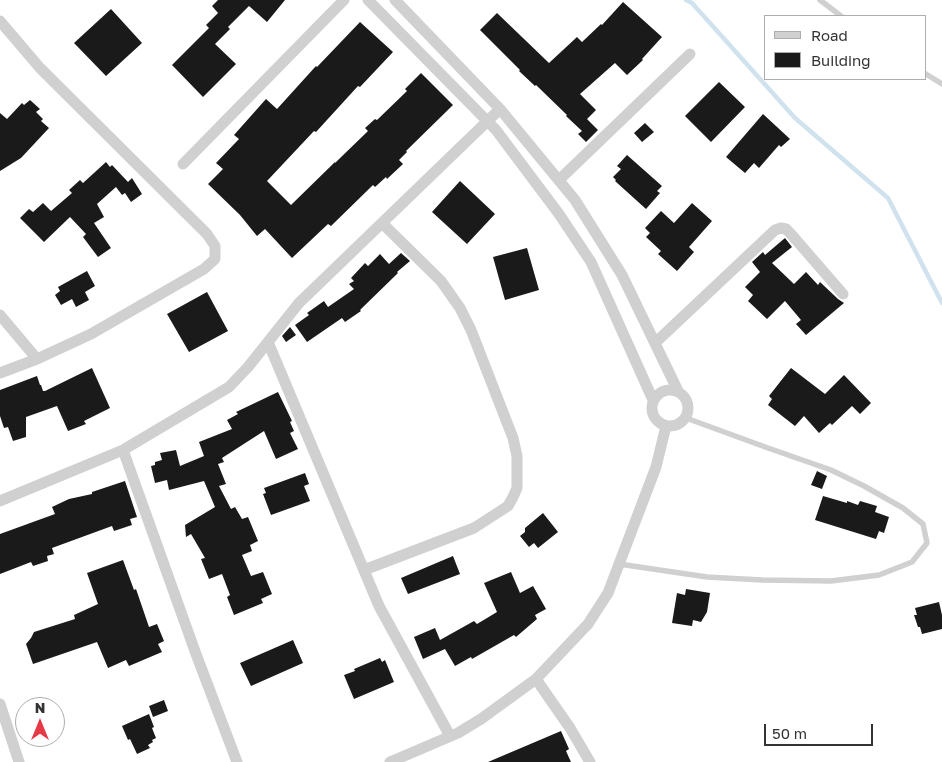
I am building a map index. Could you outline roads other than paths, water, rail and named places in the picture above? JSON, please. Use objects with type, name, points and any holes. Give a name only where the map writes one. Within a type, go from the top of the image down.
[{"type":"street","points":[[183,164],[344,0]]},
{"type":"street","points":[[368,0],[496,130],[559,214],[591,262],[653,400]]},
{"type":"street","points":[[395,0],[500,109],[575,200],[622,276],[678,391],[686,398],[689,408],[686,418],[680,424],[666,426],[657,421],[651,412],[653,400],[658,393],[668,389],[678,391]]},
{"type":"street","points":[[0,21],[40,68],[207,234],[215,246],[215,259],[204,270],[91,334],[37,359],[0,373]]},
{"type":"street","points":[[559,180],[690,54]]},
{"type":"street","points":[[0,501],[123,450],[229,387],[248,367],[299,304],[500,109]]},
{"type":"street","points":[[364,570],[474,528],[508,506],[517,488],[516,456],[513,438],[471,330],[460,308],[441,281],[382,223]]},
{"type":"street","points":[[655,343],[775,230],[781,228],[786,229],[791,234],[843,294]]},
{"type":"street","points":[[0,315],[37,359]]},
{"type":"street","points":[[268,342],[379,606],[450,736]]},
{"type":"street","points":[[390,762],[450,736],[481,719],[536,678],[588,624],[608,593],[656,466],[666,426]]},
{"type":"street","points":[[123,450],[199,664],[238,762]]},
{"type":"street","points":[[536,678],[570,728],[590,762]]},
{"type":"street","points":[[0,704],[20,762]]},
{"type":"lane","points":[[820,0],[841,15]]},
{"type":"lane","points":[[927,75],[942,84]]},
{"type":"lane","points":[[619,564],[707,578],[831,581],[879,575],[912,562],[927,543],[923,524],[903,508],[864,486],[831,470],[686,418]]},
{"type":"waterway","points":[[686,0],[692,3],[795,118],[888,198],[942,303]]}]
